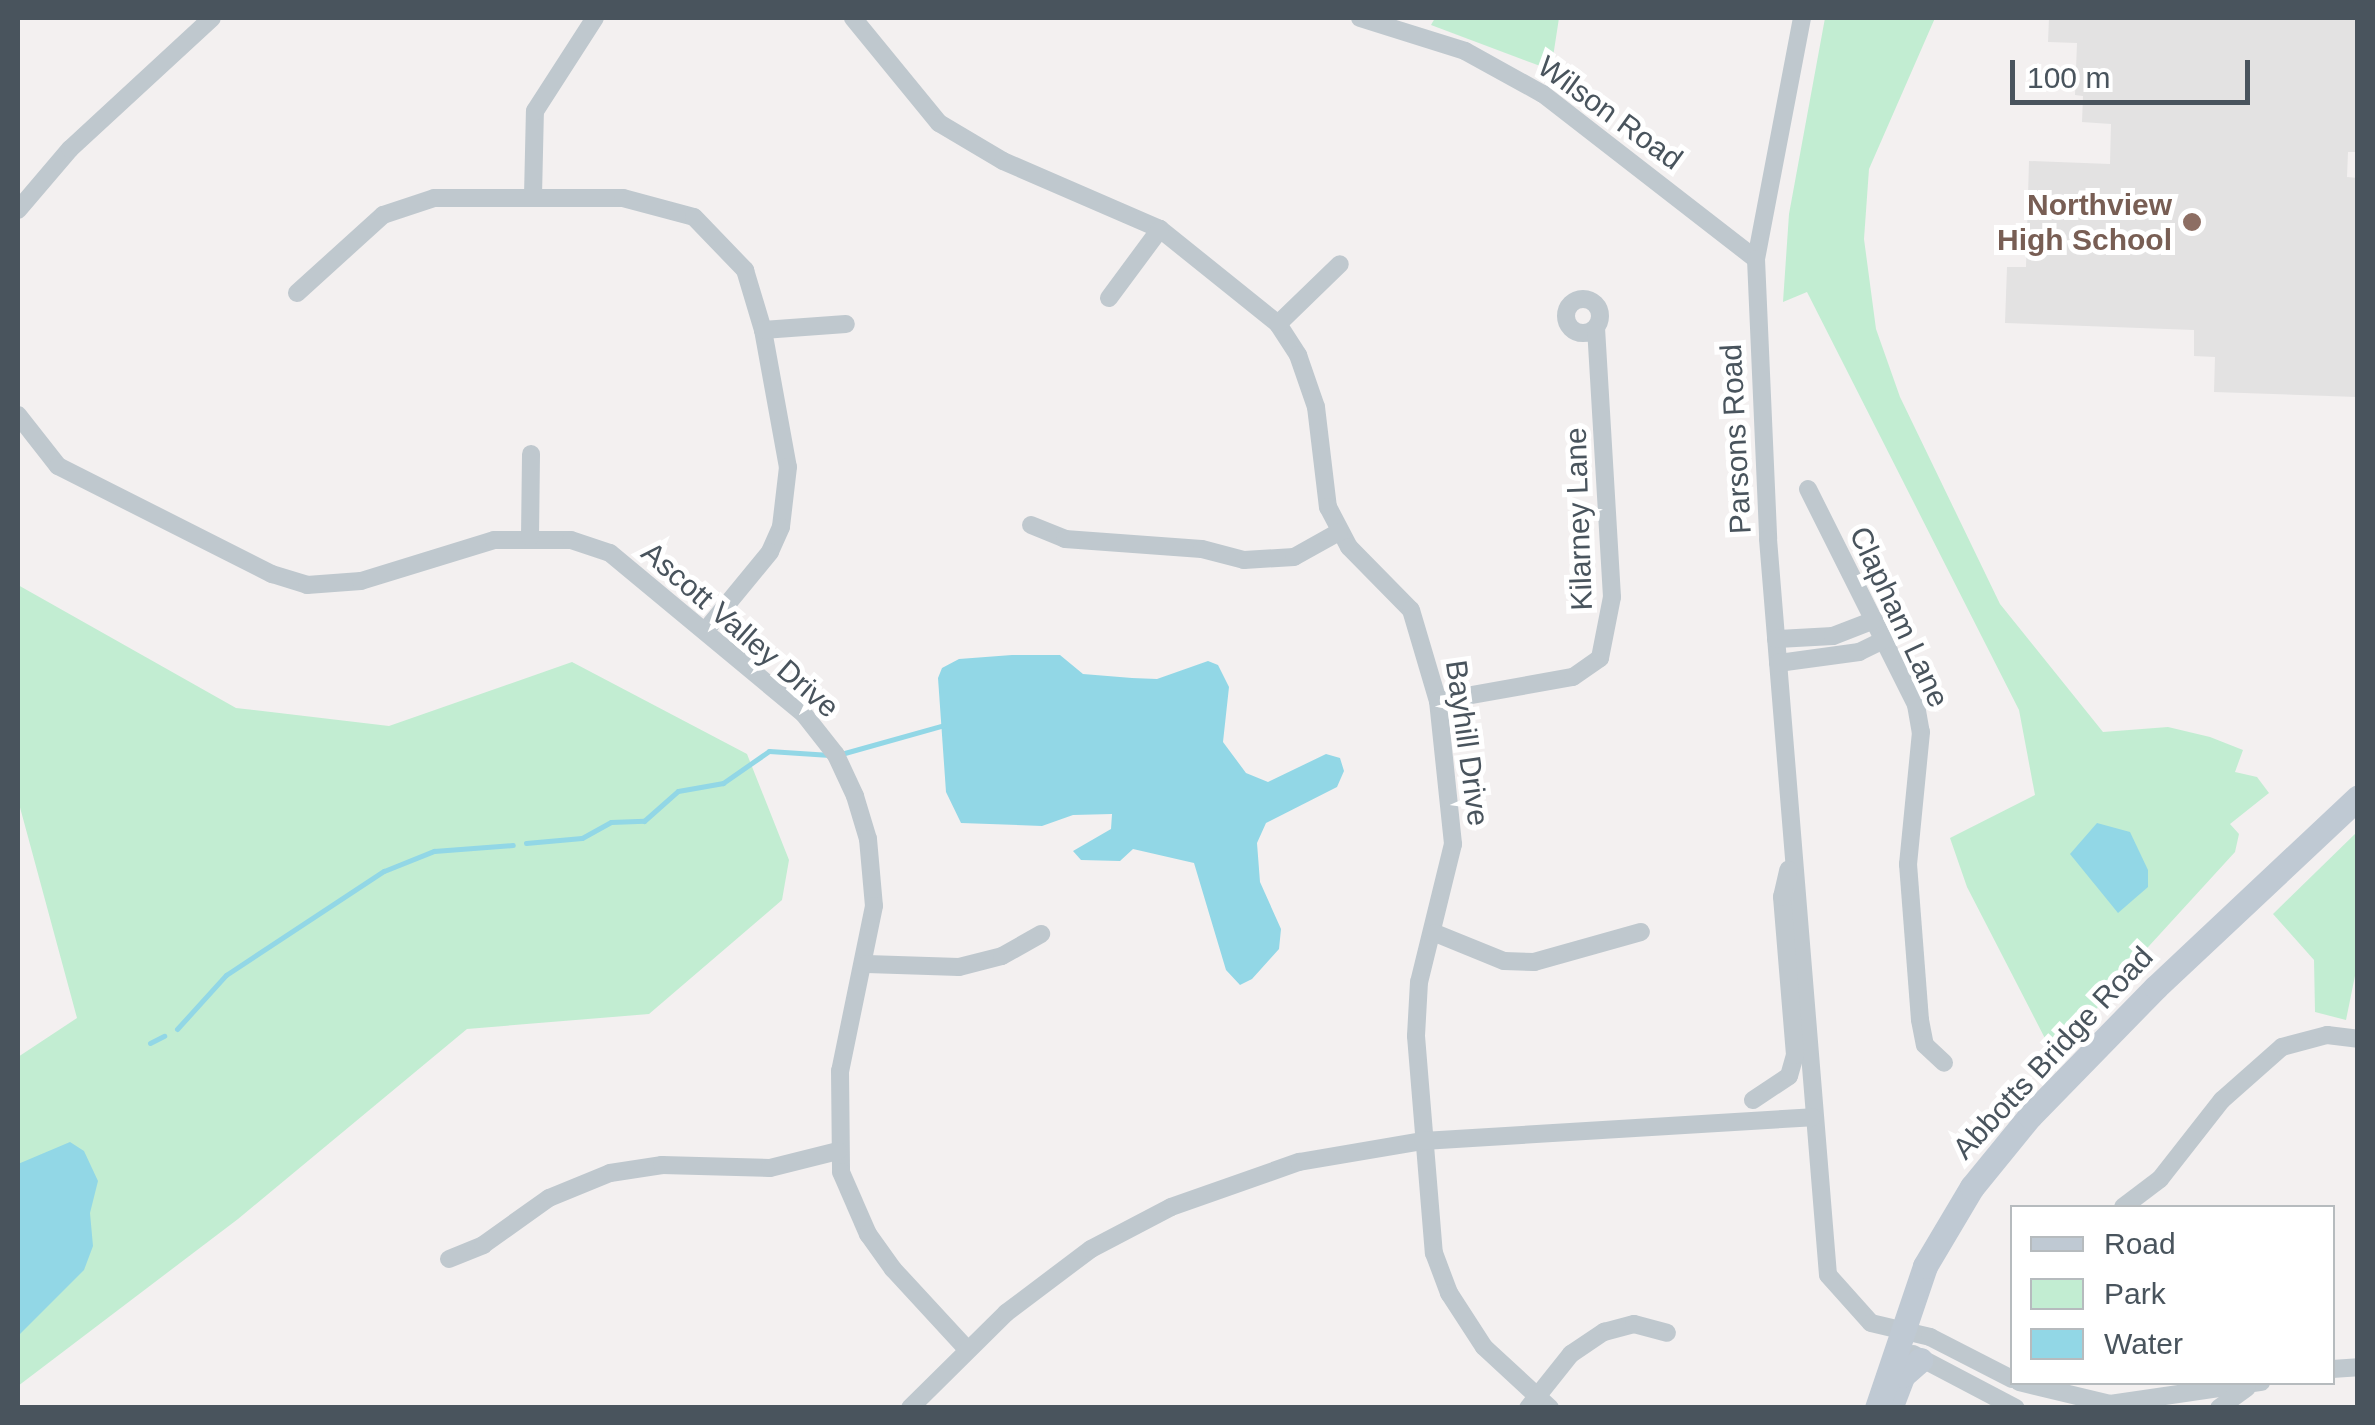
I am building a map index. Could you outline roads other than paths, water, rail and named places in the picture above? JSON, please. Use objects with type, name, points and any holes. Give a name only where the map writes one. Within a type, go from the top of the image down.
[{"type":"main road","name":"Abbotts Bridge Road","points":[[1877,1408],[1898,1334],[1949,1222],[2030,1116],[2358,798]]},
{"type":"main road","points":[[1890,1408],[1903,1375],[1920,1360]]},
{"type":"street","points":[[18,210],[70,150],[212,18]]},
{"type":"street","points":[[533,196],[535,111],[595,18]]},
{"type":"street","name":"Bayhill Drive","points":[[853,18],[880,59],[939,122],[1003,161],[1160,229],[1278,324],[1307,377],[1328,507],[1340,532],[1411,610],[1438,701],[1454,844],[1435,933],[1419,982],[1423,1141],[1434,1253],[1449,1293],[1484,1347],[1539,1403]]},
{"type":"street","name":"Wilson Road","points":[[1360,18],[1464,52],[1544,94],[1756,259]]},
{"type":"street","name":"Parsons Road","points":[[1802,18],[1756,259],[1776,639],[1812,1117],[1828,1275],[1848,1305],[1898,1334]]},
{"type":"street","points":[[296,293],[383,215],[434,198],[623,198],[694,217],[745,270],[763,330],[788,467],[786,503],[770,552],[706,630]]},
{"type":"street","points":[[1109,298],[1160,229]]},
{"type":"street","points":[[1278,324],[1340,264]]},
{"type":"street","points":[[763,330],[846,324]]},
{"type":"street","name":"Kilarney Lane","points":[[1438,701],[1573,676],[1600,658],[1612,598],[1596,327]]},
{"type":"street","name":"Ascott Valley Drive","points":[[18,415],[58,466],[272,574],[308,584],[361,580],[494,540],[571,540],[610,553],[803,713],[836,755],[868,839],[874,906],[866,964],[840,1071],[838,1151],[868,1234],[966,1348]]},
{"type":"street","points":[[530,537],[531,454]]},
{"type":"street","name":"Clapham Lane","points":[[1808,489],[1916,705],[1922,732],[1908,864],[1920,1020],[1925,1045],[1944,1063]]},
{"type":"street","points":[[1030,525],[1065,539],[1202,549],[1244,560],[1294,556],[1340,532]]},
{"type":"street","points":[[1776,639],[1837,635],[1874,620]]},
{"type":"street","points":[[1837,635],[1840,655]]},
{"type":"street","points":[[1778,663],[1840,655],[1884,640]]},
{"type":"street","name":"Parsons Road","points":[[1753,1100],[1788,1076],[1795,1055],[1782,897],[1793,861]]},
{"type":"street","points":[[1435,933],[1504,961],[1534,962],[1641,932]]},
{"type":"street","points":[[866,964],[959,967],[1002,956],[1040,934]]},
{"type":"street","points":[[2126,1205],[2160,1180],[2222,1100],[2282,1047],[2327,1035],[2358,1039]]},
{"type":"street","points":[[910,1408],[966,1348],[1090,1249],[1171,1206],[1298,1162],[1423,1141],[1567,1136],[1812,1117]]},
{"type":"street","points":[[449,1259],[484,1245],[549,1198],[610,1173],[662,1165],[770,1168],[838,1151]]},
{"type":"street","points":[[1539,1403],[1572,1354],[1604,1332],[1634,1324],[1667,1332]]},
{"type":"street","points":[[1898,1334],[1920,1360],[2016,1408]]},
{"type":"street","points":[[1898,1334],[1930,1338],[2010,1378]]},
{"type":"street","points":[[2031,1385],[2110,1404],[2249,1385]]},
{"type":"street","points":[[2219,1408],[2254,1385]]},
{"type":"water","points":[[1060,655],[1083,674],[1157,679],[1208,661],[1218,665],[1229,687],[1223,742],[1246,773],[1268,782],[1326,754],[1340,758],[1344,771],[1337,787],[1266,823],[1257,843],[1260,882],[1281,929],[1279,949],[1252,979],[1240,985],[1226,970],[1194,863],[1133,849],[1120,861],[1081,860],[1073,851],[1111,829],[1112,814],[1073,815],[1042,826],[961,823],[946,792],[938,678],[942,668],[959,659]]},
{"type":"water","points":[[2097,823],[2130,832],[2148,870],[2148,887],[2118,913],[2070,854]]},
{"type":"water","points":[[70,1142],[84,1151],[98,1181],[90,1213],[93,1246],[84,1270],[18,1336],[18,1164]]},
{"type":"waterway","points":[[841,754],[944,725]]},
{"type":"waterway","points":[[526,843],[582,838],[611,822],[644,821],[678,791],[723,783],[769,751],[830,755]]},
{"type":"waterway","points":[[177,1029],[226,975],[384,871],[434,851],[513,845]]},
{"type":"waterway","points":[[150,1043],[164,1036]]},
{"type":"place","name":"Northview High School","points":[[2192,222]]}]
